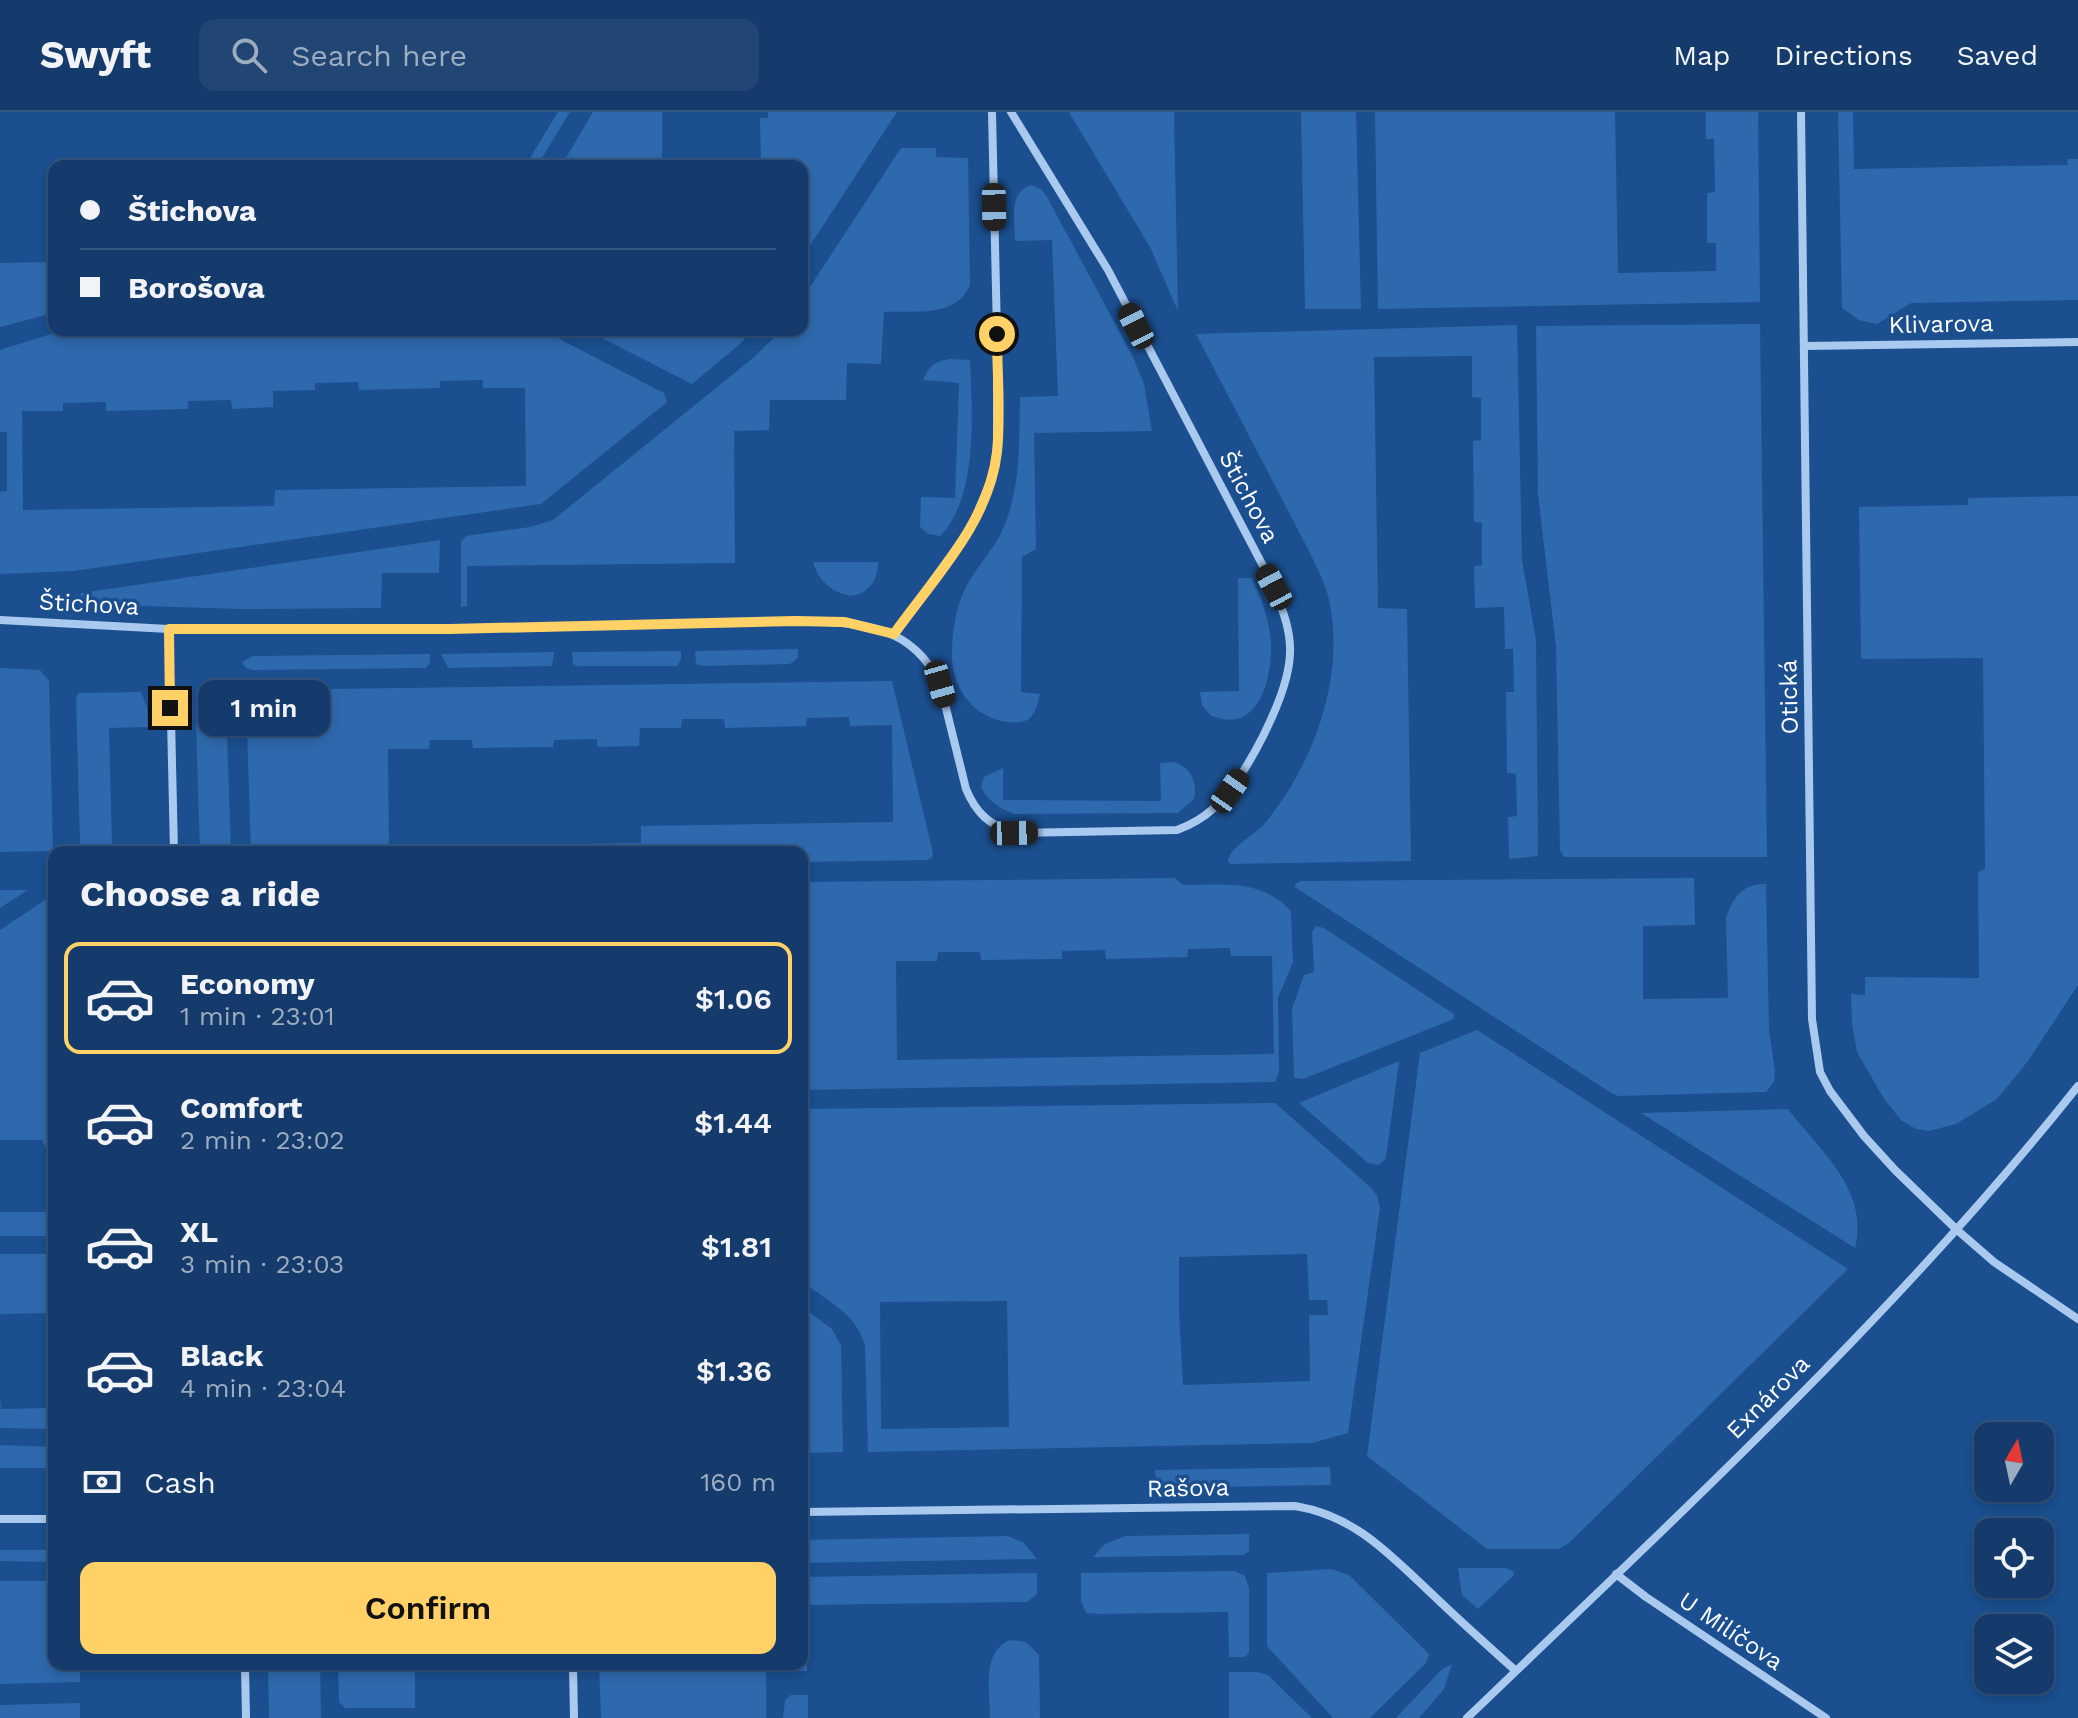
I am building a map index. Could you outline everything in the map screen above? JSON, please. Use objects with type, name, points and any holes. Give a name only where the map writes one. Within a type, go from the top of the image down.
[{"type":"street","points":[[894,634],[971,528],[991,480],[997,452],[992,112]]},
{"type":"street","name":"Štichova","points":[[0,620],[169,629],[450,629],[845,622],[894,634],[913,646],[932,668],[940,684],[966,789],[984,818],[999,828],[1014,833],[1177,830],[1209,812],[1240,776],[1264,732],[1287,673],[1290,656],[1284,612],[1274,587],[1108,270],[1011,112]]},
{"type":"street","name":"Otická","points":[[1801,112],[1812,1019],[1820,1072],[1838,1102],[1895,1170],[1956,1229],[1994,1262],[2078,1319]]},
{"type":"street","name":"Klivarova","points":[[1805,346],[2078,342]]},
{"type":"street","points":[[169,629],[174,846]]},
{"type":"street","name":"Exnárova","points":[[1467,1718],[1889,1306],[2034,1141],[2078,1086]]},
{"type":"street","name":"Rašova","points":[[808,1512],[1295,1506],[1321,1511],[1346,1522],[1383,1549],[1516,1671]]},
{"type":"street","points":[[0,1519],[48,1519]]},
{"type":"street","name":"U Milíčova","points":[[1616,1574],[1826,1718]]},
{"type":"street","points":[[245,1670],[246,1718]]},
{"type":"street","points":[[573,1670],[574,1718]]},
{"type":"shaded area","points":[[558,112],[570,112],[541,160],[529,160]]},
{"type":"shaded area","points":[[593,112],[662,112],[662,160],[565,160]]},
{"type":"shaded area","points":[[768,112],[897,112],[808,249],[808,160],[761,160],[760,118],[768,118]]},
{"type":"shaded area","points":[[1069,112],[1174,112],[1178,311],[1150,247]]},
{"type":"shaded area","points":[[1301,112],[1356,112],[1361,309],[1305,309]]},
{"type":"shaded area","points":[[1375,112],[1615,112],[1618,273],[1716,271],[1716,243],[1707,243],[1707,193],[1715,192],[1714,139],[1706,139],[1706,112],[1758,112],[1760,302],[1378,309]]},
{"type":"shaded area","points":[[1838,112],[1853,112],[1854,169],[2068,165],[2067,159],[2078,159],[2078,300],[1911,303],[1877,324],[1859,320],[1842,308]]},
{"type":"shaded area","points":[[901,148],[936,148],[936,157],[968,158],[970,285],[963,296],[944,308],[884,312],[881,364],[847,363],[846,400],[770,400],[769,430],[734,431],[735,563],[467,566],[467,606],[461,607],[461,542],[466,536],[530,527],[553,520],[753,358],[776,336],[808,336],[808,290]]},
{"type":"shaded area","points":[[1031,185],[1041,189],[1047,197],[1133,357],[1144,384],[1152,431],[1034,433],[1036,549],[1022,557],[1021,692],[1040,694],[1031,717],[1014,722],[984,714],[966,699],[955,678],[952,645],[955,619],[963,594],[997,541],[1010,509],[1018,462],[1020,397],[1058,396],[1052,240],[1015,241],[1016,201],[1019,194]]},
{"type":"shaded area","points":[[48,262],[48,315],[0,327],[0,263]]},
{"type":"shaded area","points":[[1760,324],[1767,857],[1564,857],[1560,850],[1556,647],[1538,495],[1536,326]]},
{"type":"shaded area","points":[[1517,325],[1522,560],[1536,640],[1538,856],[1509,859],[1508,817],[1517,816],[1516,774],[1507,773],[1506,692],[1514,692],[1513,649],[1505,649],[1504,607],[1475,608],[1474,566],[1482,565],[1482,523],[1474,522],[1473,441],[1481,440],[1481,398],[1472,397],[1472,356],[1374,357],[1378,608],[1407,609],[1411,861],[1231,864],[1228,862],[1233,851],[1265,823],[1282,800],[1311,747],[1329,689],[1333,629],[1328,594],[1319,572],[1196,334]]},
{"type":"shaded area","points":[[48,335],[554,336],[664,393],[667,402],[541,504],[73,571],[0,574],[0,492],[7,491],[7,432],[0,432],[0,350]],"holes":[[[483,380],[483,388],[525,388],[526,486],[275,490],[274,506],[23,510],[22,411],[63,411],[63,403],[106,402],[106,411],[188,409],[188,401],[231,400],[232,409],[273,407],[273,391],[315,390],[315,383],[358,382],[359,390],[440,388],[440,381]]]},
{"type":"shaded area","points":[[598,336],[747,336],[692,384]]},
{"type":"shaded area","points":[[950,359],[970,360],[972,427],[967,476],[961,499],[953,519],[940,536],[928,534],[920,527],[921,497],[955,498],[959,383],[923,380],[933,365]]},
{"type":"shaded area","points":[[2078,496],[2078,985],[2028,1061],[1997,1099],[1956,1124],[1929,1131],[1916,1129],[1902,1121],[1884,1099],[1857,1052],[1851,994],[1865,995],[1865,977],[1979,978],[1978,872],[1985,869],[1983,658],[1861,659],[1859,507],[1968,505],[1968,498]]},
{"type":"shaded area","points":[[440,540],[439,573],[382,573],[381,608],[239,609],[80,604],[81,593]]},
{"type":"shaded area","points":[[813,562],[878,562],[871,585],[850,596],[827,585]]},
{"type":"shaded area","points":[[1238,578],[1252,578],[1260,598],[1270,633],[1270,665],[1267,681],[1253,709],[1242,717],[1228,720],[1210,715],[1202,705],[1200,692],[1239,691]]},
{"type":"shaded area","points":[[798,649],[798,658],[790,664],[696,664],[695,651]]},
{"type":"shaded area","points":[[681,651],[677,666],[577,666],[573,664],[572,652]]},
{"type":"shaded area","points":[[554,652],[552,666],[448,668],[441,654]]},
{"type":"shaded area","points":[[430,654],[426,668],[252,670],[242,662],[253,656]]},
{"type":"shaded area","points":[[0,668],[40,670],[49,681],[53,846],[48,846],[48,851],[0,852]]},
{"type":"shaded area","points":[[892,681],[932,858],[808,862],[808,846],[408,846],[641,843],[641,826],[893,822],[892,725],[850,726],[849,717],[807,718],[806,726],[725,728],[724,719],[682,719],[681,728],[640,728],[639,746],[597,747],[597,739],[554,740],[553,747],[473,748],[472,740],[430,740],[429,749],[388,749],[389,846],[251,846],[246,699],[253,690]]},
{"type":"shaded area","points":[[141,692],[147,707],[148,727],[109,728],[112,844],[151,846],[83,846],[80,843],[76,698],[79,693]]},
{"type":"shaded area","points":[[207,692],[221,696],[226,703],[231,846],[200,846],[196,723]]},
{"type":"shaded area","points":[[1172,762],[1188,771],[1195,786],[1194,799],[1178,813],[1015,814],[995,804],[981,787],[984,777],[1003,768],[1003,800],[1161,801],[1160,763]]},
{"type":"shaded area","points":[[1175,878],[1183,885],[1241,886],[1267,893],[1291,911],[1293,962],[1278,998],[1279,1072],[1275,1082],[808,1090],[808,882]],"holes":[[[1230,948],[1231,956],[1272,956],[1274,1054],[897,1060],[896,961],[937,961],[938,952],[980,952],[981,960],[1062,959],[1062,951],[1105,950],[1106,959],[1187,957],[1188,949]]]},
{"type":"shaded area","points":[[1694,878],[1695,925],[1643,926],[1643,999],[1728,998],[1726,918],[1740,893],[1751,886],[1766,884],[1769,1029],[1775,1071],[1774,1082],[1766,1092],[1618,1096],[1611,1093],[1295,887],[1301,881]]},
{"type":"shaded area","points":[[0,890],[28,890],[0,908]]},
{"type":"shaded area","points":[[48,898],[48,1152],[42,1140],[0,1140],[0,930]]},
{"type":"shaded area","points":[[1316,926],[1324,928],[1454,1014],[1454,1019],[1303,1079],[1294,1078],[1292,1009],[1304,975],[1314,972],[1312,932]]},
{"type":"shaded area","points":[[1477,1030],[1848,1269],[1569,1543],[1558,1549],[1487,1549],[1367,1456],[1420,1053]]},
{"type":"shaded area","points":[[1399,1061],[1386,1158],[1379,1165],[1368,1163],[1299,1103]]},
{"type":"shaded area","points":[[1275,1103],[1367,1184],[1377,1195],[1380,1208],[1348,1433],[1312,1443],[868,1452],[865,1345],[848,1316],[808,1286],[808,1109]],"holes":[[[1307,1254],[1309,1300],[1327,1300],[1328,1315],[1309,1315],[1310,1381],[1183,1385],[1179,1257]],[[1007,1301],[1009,1427],[881,1429],[880,1302]]]},
{"type":"shaded area","points":[[1788,1109],[1827,1156],[1849,1189],[1855,1207],[1855,1248],[1641,1113]]},
{"type":"shaded area","points":[[0,1212],[48,1212],[48,1236],[0,1236]]},
{"type":"shaded area","points":[[0,1254],[48,1254],[48,1313],[0,1314]]},
{"type":"shaded area","points":[[808,1311],[832,1329],[841,1345],[843,1452],[808,1453]]},
{"type":"shaded area","points":[[0,1397],[1,1409],[48,1408],[48,1429],[0,1428]]},
{"type":"shaded area","points":[[0,1445],[48,1447],[48,1468],[0,1468]]},
{"type":"shaded area","points":[[1330,1467],[1331,1485],[1156,1488],[1155,1470]]},
{"type":"shaded area","points":[[1249,1534],[1249,1551],[1243,1555],[1093,1557],[1105,1544],[1125,1536]]},
{"type":"shaded area","points":[[1008,1536],[1024,1543],[1037,1559],[808,1563],[808,1540]]},
{"type":"shaded area","points":[[0,1550],[48,1550],[48,1562],[0,1561]]},
{"type":"shaded area","points":[[1458,1568],[1506,1568],[1514,1572],[1478,1609],[1462,1595]]},
{"type":"shaded area","points":[[1331,1569],[1349,1575],[1429,1654],[1426,1663],[1370,1718],[1333,1718],[1267,1646],[1267,1573]]},
{"type":"shaded area","points":[[1235,1571],[1245,1576],[1249,1588],[1249,1653],[1245,1657],[1229,1657],[1228,1612],[1086,1613],[1081,1601],[1081,1573]]},
{"type":"shaded area","points":[[1037,1573],[1037,1594],[1027,1602],[808,1605],[808,1577]]},
{"type":"shaded area","points":[[0,1581],[48,1581],[48,1670],[80,1670],[80,1682],[0,1684]]},
{"type":"shaded area","points":[[1010,1640],[1026,1642],[1039,1655],[1040,1718],[990,1718],[991,1663],[1001,1646]]},
{"type":"shaded area","points":[[1452,1664],[1444,1689],[1419,1718],[1396,1718],[1441,1670]]},
{"type":"shaded area","points":[[268,1670],[320,1670],[321,1718],[269,1718]]},
{"type":"shaded area","points":[[338,1670],[415,1670],[415,1708],[345,1708],[339,1702]]},
{"type":"shaded area","points":[[599,1670],[766,1670],[766,1718],[601,1718]]},
{"type":"shaded area","points":[[1229,1672],[1268,1675],[1312,1718],[1229,1718]]},
{"type":"shaded area","points":[[791,1695],[808,1695],[808,1718],[783,1718],[785,1700]]},
{"type":"shaded area","points":[[80,1703],[80,1718],[0,1718],[0,1705]]},
{"type":"route","points":[[170,708],[169,629],[450,629],[796,621],[845,622],[894,634],[971,528],[991,480],[997,452],[997,334]]}]
